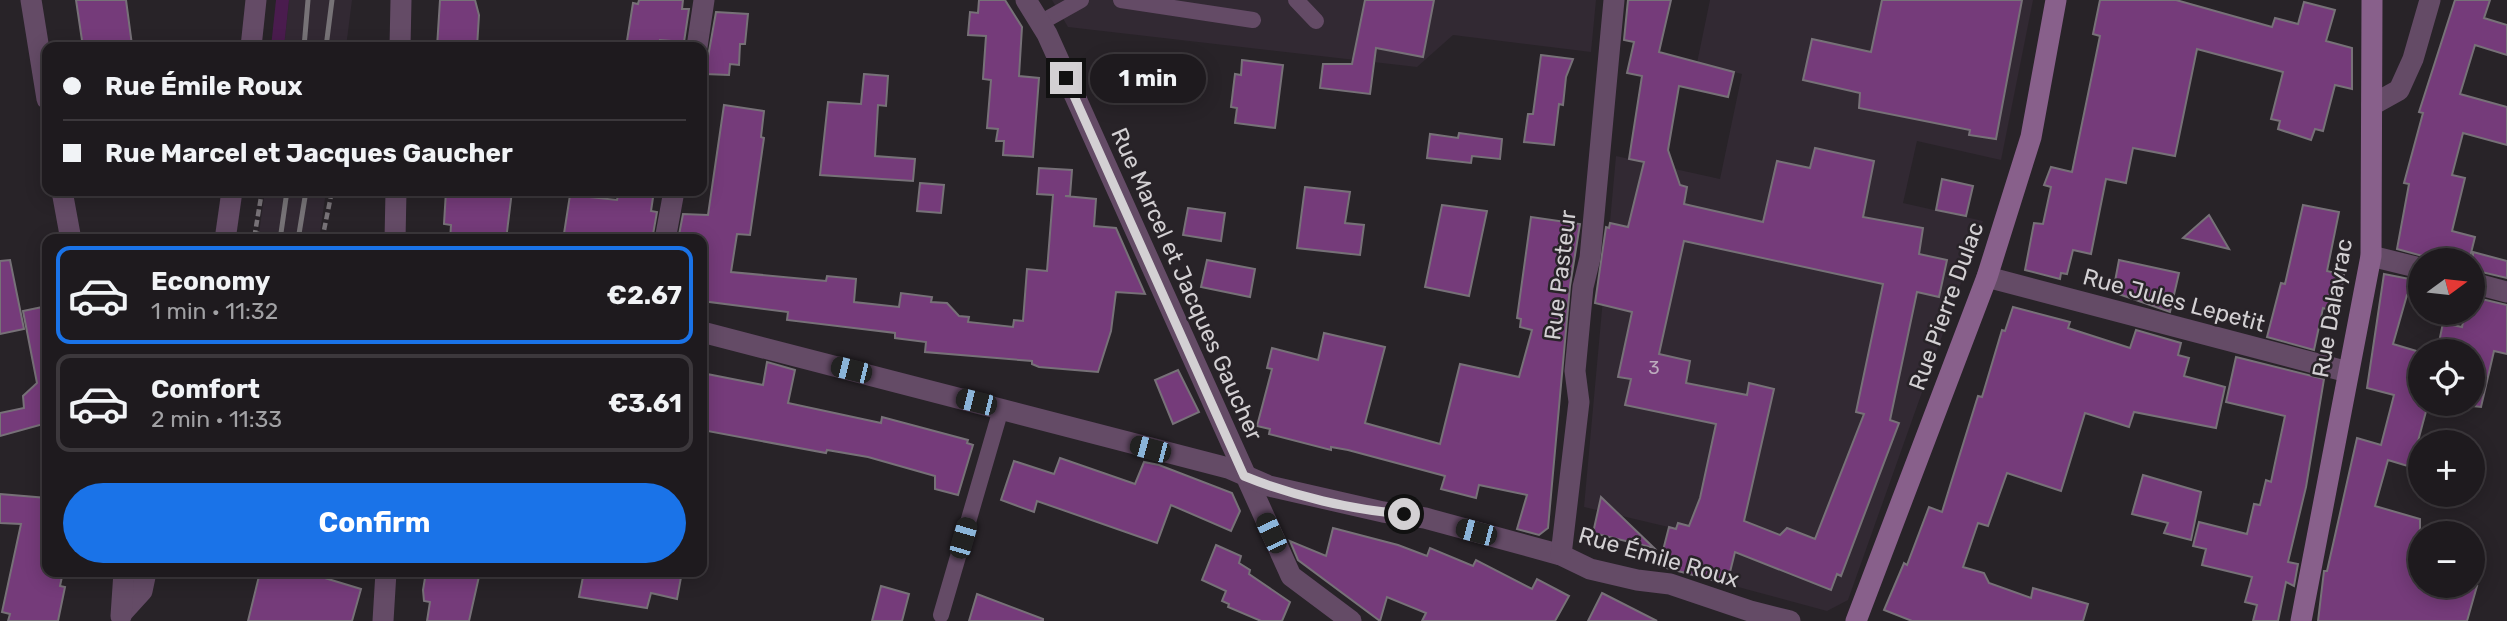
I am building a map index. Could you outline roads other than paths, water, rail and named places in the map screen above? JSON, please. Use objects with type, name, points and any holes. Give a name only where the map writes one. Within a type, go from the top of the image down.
[{"type":"main road","name":"Rue Pierre Dulac","points":[[1856,621],[1987,276],[2031,137],[2056,0]]},
{"type":"main road","name":"Rue Dalayrac","points":[[2301,621],[2371,256],[2372,0]]},
{"type":"street","points":[[31,0],[42,68]]},
{"type":"street","points":[[252,42],[256,0]]},
{"type":"street","points":[[400,42],[401,0]]},
{"type":"street","points":[[697,42],[704,0]]},
{"type":"street","name":"Rue Marcel et Jacques Gaucher","points":[[1026,0],[1040,23],[1291,576],[1352,621]]},
{"type":"street","name":"Rue Pasteur","points":[[1561,555],[1578,402],[1575,372],[1583,287],[1590,258],[1614,0]]},
{"type":"street","points":[[2372,105],[2399,90],[2413,59],[2430,0]]},
{"type":"street","points":[[63,196],[70,234]]},
{"type":"street","points":[[226,234],[231,196]]},
{"type":"street","points":[[395,234],[396,196]]},
{"type":"street","points":[[666,234],[673,196]]},
{"type":"street","points":[[2371,256],[2408,265]]},
{"type":"street","name":"Rue Jules Lepetit","points":[[1987,276],[2348,372]]},
{"type":"street","points":[[2485,286],[2507,292]]},
{"type":"street","name":"Rue Émile Roux","points":[[707,333],[1228,468],[1269,486],[1383,512],[1425,518],[1561,555],[1590,569],[1685,588],[1750,611],[1790,621]]},
{"type":"street","points":[[121,617],[124,577]]},
{"type":"street","points":[[121,617],[142,591],[145,577]]},
{"type":"street","points":[[383,621],[386,577]]},
{"type":"lane","points":[[1040,23],[1081,0]]},
{"type":"lane","points":[[1121,0],[1253,20]]},
{"type":"lane","points":[[1296,0],[1316,21]]},
{"type":"lane","points":[[941,615],[1001,409]]},
{"type":"railway","points":[[304,42],[308,0]]},
{"type":"railway","points":[[327,42],[332,0]]},
{"type":"railway","points":[[281,234],[286,196]]},
{"type":"railway","points":[[299,234],[305,196]]}]
